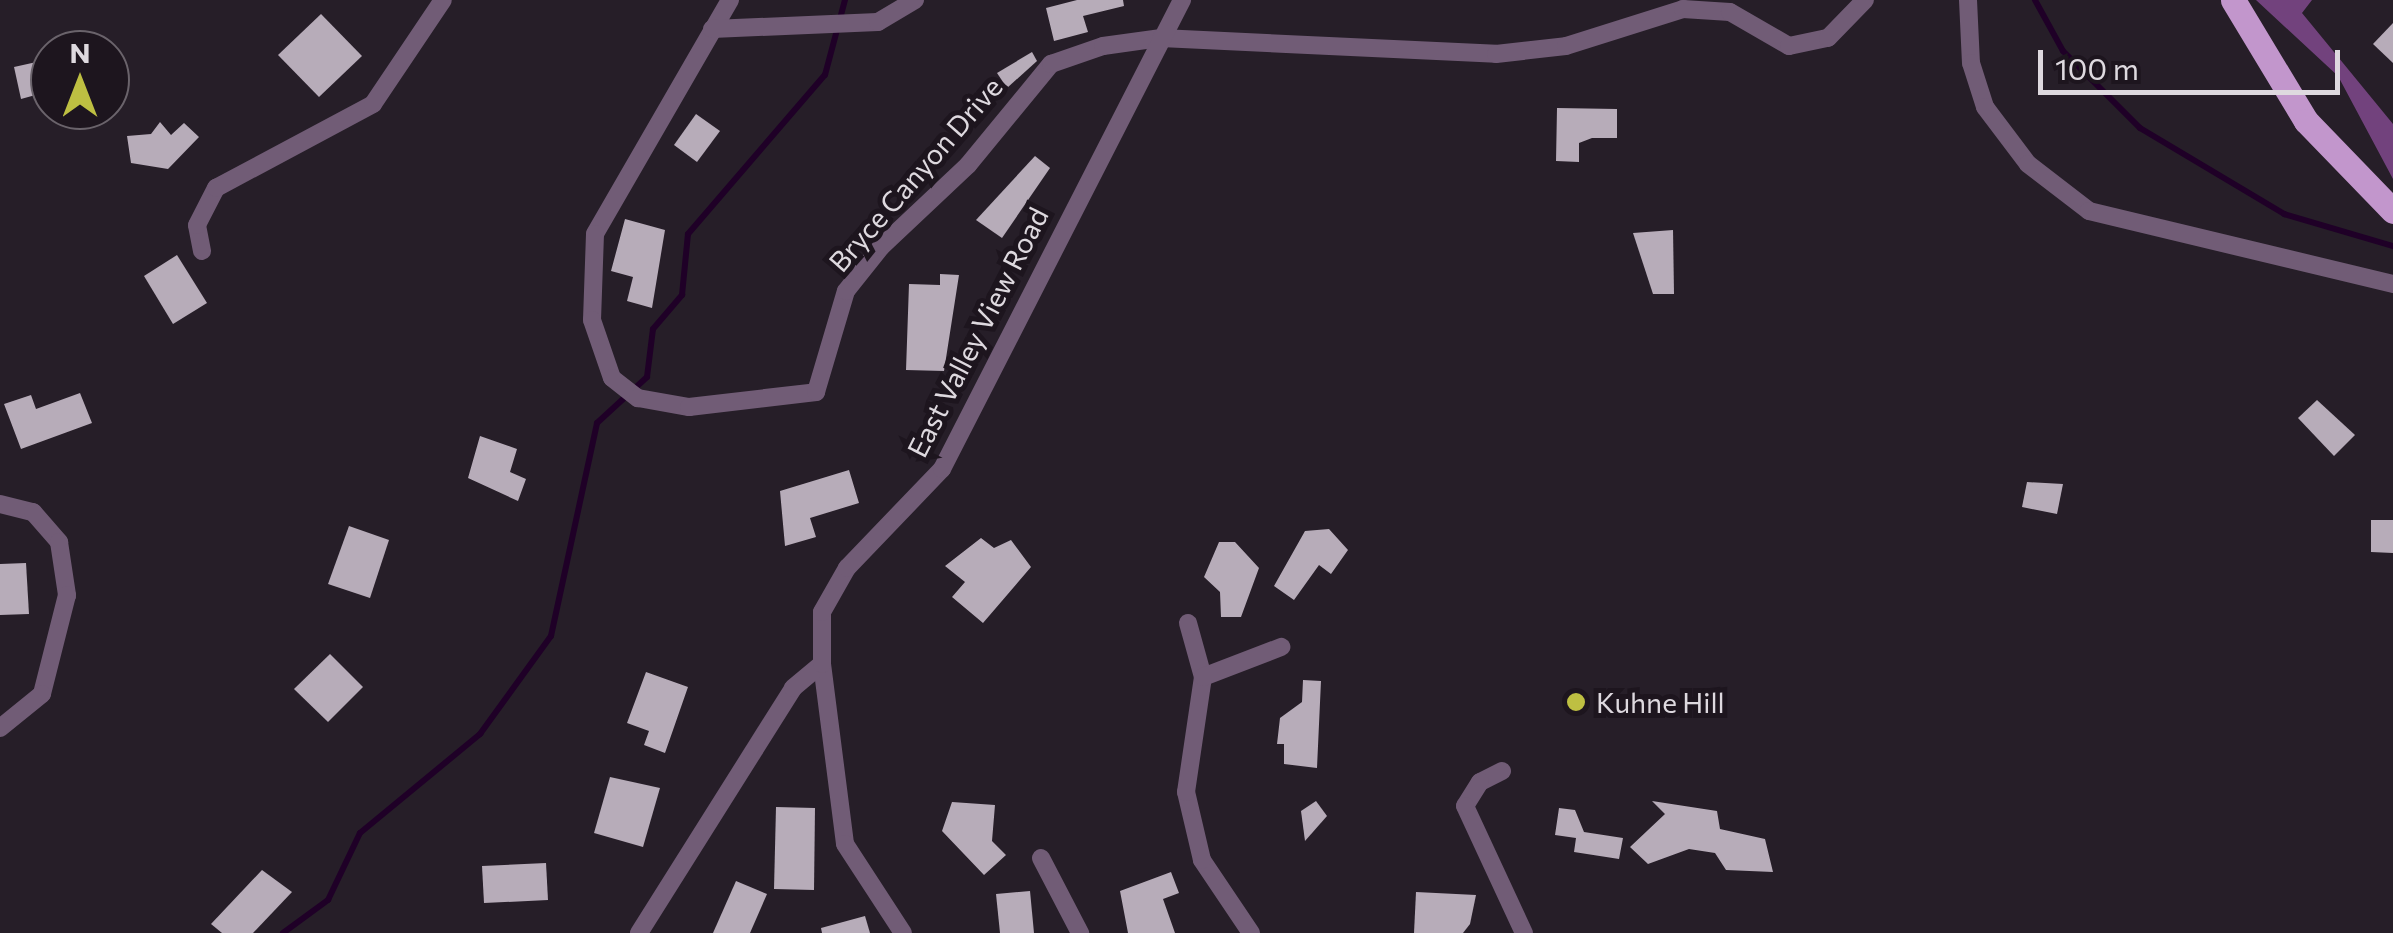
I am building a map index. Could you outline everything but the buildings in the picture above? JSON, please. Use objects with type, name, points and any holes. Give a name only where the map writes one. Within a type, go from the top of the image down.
[{"type":"main road","points":[[2232,0],[2306,121],[2393,211]]},
{"type":"street","points":[[202,251],[197,225],[216,188],[373,104],[443,0]]},
{"type":"street","name":"Bryce Canyon Drive","points":[[730,0],[594,234],[592,320],[612,378],[638,398],[690,407],[816,392],[846,292],[1051,64],[1161,38]]},
{"type":"street","points":[[712,29],[878,22],[915,0]]},
{"type":"street","points":[[1182,0],[1161,38],[1496,54],[1566,46],[1683,9],[1730,12],[1789,46],[1828,38],[1866,0]]},
{"type":"street","points":[[1968,0],[1970,63],[1985,107],[2028,164],[2089,210],[2393,284]]},
{"type":"street","name":"East Valley View Road","points":[[903,933],[845,844],[822,664],[822,612],[847,568],[942,470],[1161,38]]},
{"type":"street","points":[[0,504],[33,512],[58,542],[67,596],[42,694],[0,728]]},
{"type":"street","points":[[1188,623],[1203,677],[1186,792],[1202,860],[1250,933]]},
{"type":"street","points":[[1203,677],[1281,648]]},
{"type":"street","points":[[639,933],[793,688],[822,664]]},
{"type":"street","points":[[1502,772],[1480,782],[1464,806],[1524,933]]},
{"type":"street","points":[[1041,858],[1080,933]]},
{"type":"shaded area","points":[[2256,0],[2312,0],[2302,13],[2393,124],[2393,179],[2338,76]]},
{"type":"waterway","points":[[283,933],[328,900],[360,833],[480,734],[551,636],[597,423],[647,377],[653,329],[682,295],[688,234],[825,75],[845,0]]},
{"type":"waterway","points":[[2035,0],[2063,51],[2140,128],[2284,214],[2393,246]]},
{"type":"place","name":"Kuhne Hill","points":[[1576,702]]}]
